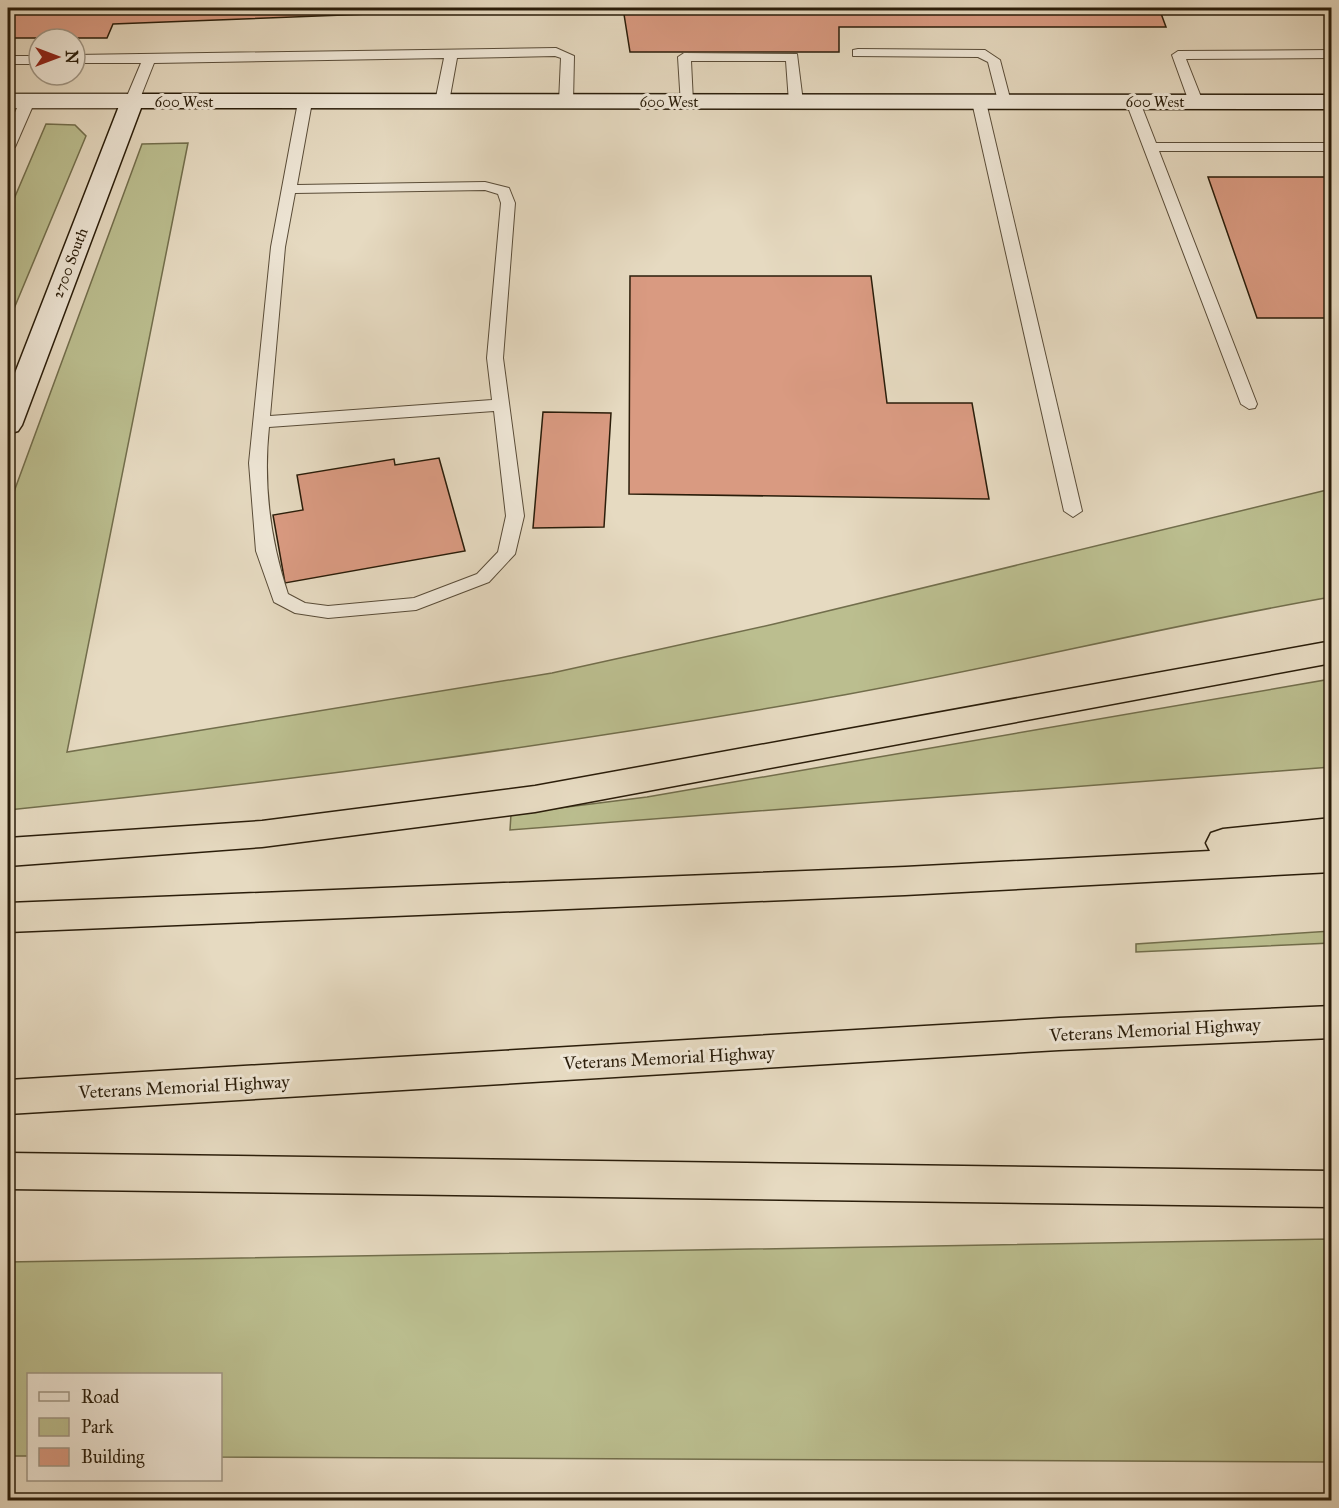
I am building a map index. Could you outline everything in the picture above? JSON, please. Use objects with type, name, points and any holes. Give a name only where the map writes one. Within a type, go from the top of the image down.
[{"type":"highway","points":[[8,852],[262,834],[535,799],[1332,652]]},
{"type":"highway","points":[[904,881],[1332,831]]},
{"type":"highway","points":[[8,918],[904,881],[1332,858]]},
{"type":"highway","name":"Veterans Memorial Highway","points":[[8,1097],[1059,1034],[1332,1022]]},
{"type":"highway","points":[[8,1171],[1332,1189]]},
{"type":"street","name":"600 West","points":[[18,101],[1332,102]]},
{"type":"street","name":"2700 South","points":[[8,425],[132,101]]},
{"type":"lane","points":[[87,59],[556,52],[568,56],[566,102]]},
{"type":"lane","points":[[858,53],[980,53],[994,60],[1004,102]]},
{"type":"lane","points":[[442,102],[451,54]]},
{"type":"lane","points":[[1196,102],[1178,55],[1332,54]]},
{"type":"lane","points":[[686,102],[684,57],[792,57],[796,102]]},
{"type":"lane","points":[[132,101],[149,59]]},
{"type":"lane","points":[[8,60],[27,60]]},
{"type":"lane","points":[[8,147],[18,101]]},
{"type":"lane","points":[[290,189],[485,186],[504,191],[508,203],[495,358],[515,516],[506,554],[483,578],[416,604],[328,612],[301,609],[280,598],[265,551],[257,463],[278,247],[305,102]]},
{"type":"lane","points":[[979,102],[1073,511]]},
{"type":"lane","points":[[1134,102],[1249,404]]},
{"type":"lane","points":[[1151,147],[1332,147]]},
{"type":"lane","points":[[261,422],[500,405]]},
{"type":"green space","points":[[46,124],[75,125],[86,136],[8,323],[8,213]]},
{"type":"green space","points":[[188,143],[67,752],[552,673],[774,624],[1331,489],[1331,597],[881,688],[715,717],[312,776],[8,810],[8,508],[142,144]]},
{"type":"green space","points":[[1331,679],[1331,767],[510,830],[511,814],[647,797]]},
{"type":"green space","points":[[1331,931],[1331,943],[1136,952],[1136,944]]},
{"type":"green space","points":[[1331,1239],[1331,1462],[222,1457],[222,1373],[27,1373],[27,1456],[8,1456],[8,1262]]},
{"type":"building","points":[[8,8],[526,8],[113,24],[107,38],[87,38],[87,27],[27,27],[27,38],[8,38]]},
{"type":"building","points":[[623,8],[1159,8],[1166,27],[839,27],[839,52],[630,52]]},
{"type":"building","points":[[1208,177],[1332,177],[1332,318],[1257,318]]},
{"type":"building","points":[[630,276],[871,276],[887,403],[972,403],[989,499],[629,494]]},
{"type":"building","points":[[543,412],[611,413],[604,527],[533,528]]},
{"type":"building","points":[[439,458],[465,551],[285,583],[273,515],[303,510],[297,475],[394,459],[395,465]]}]
